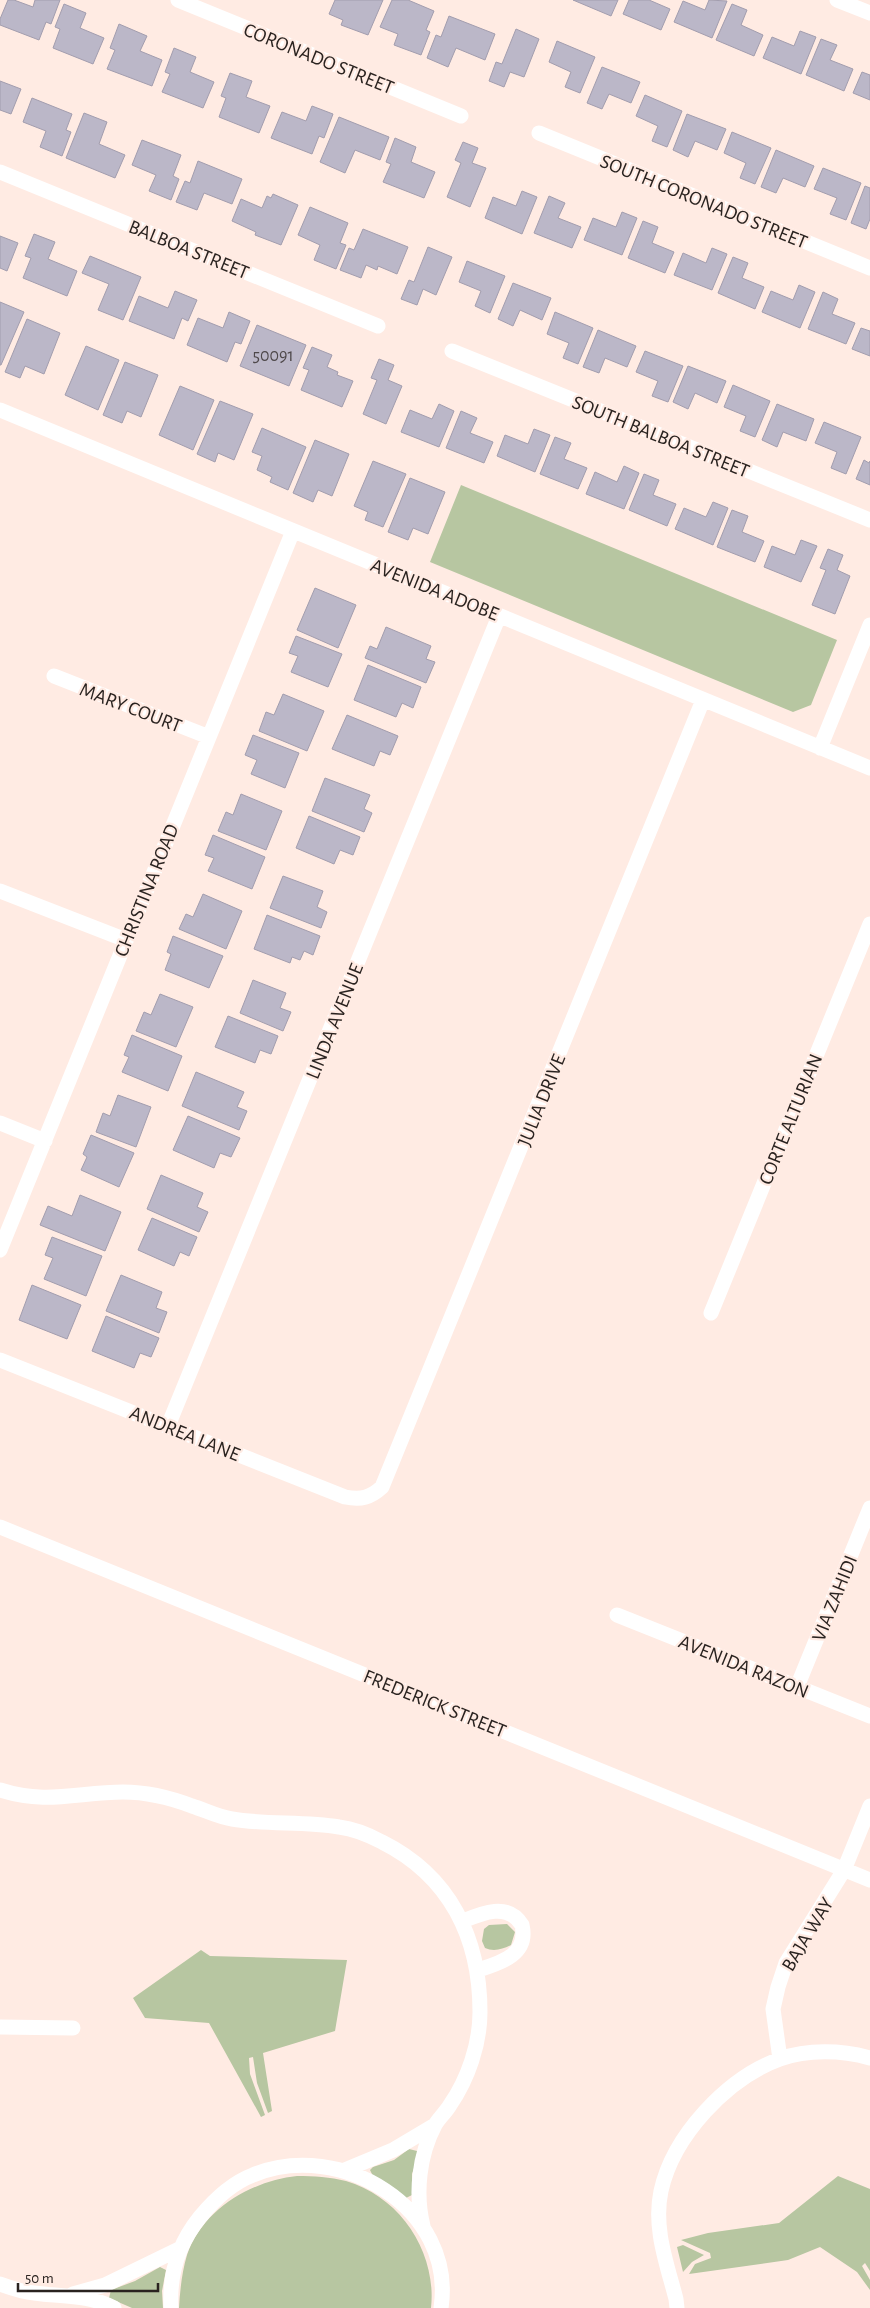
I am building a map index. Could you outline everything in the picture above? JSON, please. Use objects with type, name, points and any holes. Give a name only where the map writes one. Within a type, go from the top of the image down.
[{"type":"street","name":"CORONADO STREET","points":[[178,0],[461,116]]},
{"type":"street","points":[[837,0],[870,13]]},
{"type":"street","name":"SOUTH CORONADO STREET","points":[[539,133],[870,268]]},
{"type":"street","name":"BALBOA STREET","points":[[0,172],[378,326]]},
{"type":"street","name":"SOUTH BALBOA STREET","points":[[452,351],[870,520]]},
{"type":"street","name":"AVENIDA ADOBE","points":[[0,410],[870,768]]},
{"type":"street","name":"CHRISTINA ROAD","points":[[0,1250],[292,531]]},
{"type":"street","name":"LINDA AVENUE","points":[[168,1426],[499,616]]},
{"type":"street","points":[[820,748],[870,625]]},
{"type":"street","name":"MARY COURT","points":[[54,676],[209,737]]},
{"type":"street","name":"JULIA DRIVE","points":[[372,1497],[382,1487],[390,1471],[703,700]]},
{"type":"street","points":[[0,891],[126,940]]},
{"type":"street","name":"CORTE ALTURIAN","points":[[711,1313],[870,924]]},
{"type":"street","points":[[0,1123],[45,1141]]},
{"type":"street","name":"ANDREA LANE","points":[[0,1360],[345,1497],[358,1499],[372,1497]]},
{"type":"street","name":"VIA ZAHIDI","points":[[797,1687],[870,1508]]},
{"type":"street","name":"FREDERICK STREET","points":[[0,1527],[870,1880]]},
{"type":"street","name":"AVENIDA RAZON","points":[[617,1615],[870,1716]]},
{"type":"street","points":[[0,1790],[34,1797],[84,1796],[124,1792],[140,1793],[191,1805],[228,1819],[332,1826],[357,1831],[393,1847],[413,1861],[443,1891],[463,1922],[478,1970],[480,2018],[477,2042],[462,2085],[435,2125],[426,2147],[421,2170],[419,2202],[423,2226]]},
{"type":"street","name":"BAJA WAY","points":[[780,2059],[773,2009],[786,1963],[844,1870],[870,1806]]},
{"type":"street","points":[[463,1922],[490,1912],[505,1911],[515,1916],[522,1925],[522,1943],[515,1953],[510,1958],[478,1970]]},
{"type":"street","points":[[0,2027],[73,2028]]},
{"type":"street","points":[[677,2308],[661,2243],[659,2217],[661,2192],[670,2163],[683,2139],[697,2121],[730,2089],[749,2075],[780,2059],[818,2052],[839,2052],[870,2058]]},
{"type":"street","points":[[345,2170],[393,2150],[435,2125]]},
{"type":"street","points":[[171,2308],[173,2272],[179,2249],[192,2227],[208,2207],[230,2188],[253,2175],[298,2165],[322,2166],[345,2170],[359,2175],[412,2212],[423,2226],[435,2249],[441,2272],[442,2308]]},
{"type":"street","points":[[72,2295],[105,2285],[179,2249]]},
{"type":"street","points":[[0,2284],[34,2293],[72,2295],[105,2303],[114,2308]]},
{"type":"green space","points":[[461,485],[837,640],[811,705],[793,712],[430,562]]},
{"type":"green space","points":[[507,1924],[515,1932],[511,1945],[498,1950],[485,1948],[482,1941],[484,1929],[489,1925]]},
{"type":"green space","points":[[201,1950],[210,1956],[347,1960],[335,2031],[263,2053],[272,2111],[268,2113],[257,2083],[253,2057],[249,2058],[250,2074],[265,2115],[261,2117],[209,2023],[145,2018],[133,1998]]},
{"type":"green space","points":[[409,2149],[417,2151],[418,2156],[412,2174],[412,2195],[406,2198],[385,2182],[373,2176],[370,2170],[373,2167],[394,2160]]},
{"type":"green space","points":[[297,2176],[322,2177],[346,2181],[366,2189],[399,2214],[421,2248],[428,2267],[431,2287],[431,2308],[179,2308],[187,2255],[194,2239],[204,2224],[231,2200],[246,2191],[280,2179]]},
{"type":"green space","points":[[838,2176],[870,2189],[870,2271],[865,2263],[862,2266],[870,2280],[870,2290],[857,2272],[820,2247],[788,2260],[689,2274],[695,2264],[711,2258],[710,2253],[681,2240],[708,2233],[779,2223]]},
{"type":"green space","points":[[683,2245],[704,2255],[692,2262],[683,2272],[677,2247]]},
{"type":"green space","points":[[160,2267],[166,2270],[162,2291],[163,2308],[132,2308],[109,2298],[111,2290],[135,2281]]},
{"type":"building","points":[[8,0],[14,0],[33,7],[35,0],[60,0],[51,24],[46,22],[39,40],[0,25],[0,19]]},
{"type":"building","points":[[335,0],[383,0],[368,35],[341,25],[343,20],[329,14]]},
{"type":"building","points":[[392,0],[408,0],[434,11],[426,30],[430,32],[421,55],[394,45],[398,34],[380,27]]},
{"type":"building","points":[[573,0],[618,0],[611,16]]},
{"type":"building","points":[[629,0],[649,0],[670,9],[661,30],[623,14]]},
{"type":"building","points":[[709,0],[727,1],[712,38],[674,22],[683,1],[705,10]]},
{"type":"building","points":[[64,4],[86,13],[80,28],[104,38],[93,64],[53,48],[60,29],[55,27]]},
{"type":"building","points":[[732,4],[747,10],[741,25],[763,35],[754,56],[716,40]]},
{"type":"building","points":[[449,16],[495,34],[485,60],[456,48],[448,67],[427,58],[436,35],[441,37]]},
{"type":"building","points":[[119,24],[147,36],[140,51],[162,60],[152,86],[107,69],[115,50],[110,48]]},
{"type":"building","points":[[516,29],[539,39],[524,77],[510,72],[504,87],[489,81],[496,62],[502,64]]},
{"type":"building","points":[[800,31],[816,37],[801,74],[763,58],[772,37],[794,46]]},
{"type":"building","points":[[821,39],[837,45],[830,60],[853,69],[844,91],[806,75]]},
{"type":"building","points":[[557,41],[595,57],[580,93],[565,87],[571,72],[549,62]]},
{"type":"building","points":[[174,48],[196,57],[190,72],[214,82],[203,108],[162,92],[170,74],[165,72]]},
{"type":"building","points":[[602,67],[640,82],[631,103],[609,94],[602,109],[587,103]]},
{"type":"building","points":[[862,72],[870,75],[870,100],[853,93]]},
{"type":"building","points":[[230,73],[252,81],[246,97],[270,106],[259,133],[219,117],[226,98],[221,96]]},
{"type":"building","points":[[0,81],[21,89],[11,114],[0,110]]},
{"type":"building","points":[[645,95],[682,111],[667,147],[652,141],[658,126],[636,116]]},
{"type":"building","points":[[32,98],[72,114],[66,130],[71,132],[62,156],[40,147],[46,131],[23,122]]},
{"type":"building","points":[[312,106],[333,114],[324,138],[319,136],[312,154],[271,138],[282,112],[306,121]]},
{"type":"building","points":[[84,113],[107,122],[99,144],[125,155],[115,178],[66,158]]},
{"type":"building","points":[[687,114],[726,129],[717,150],[695,141],[688,157],[673,150]]},
{"type":"building","points":[[339,117],[389,137],[380,160],[355,150],[345,173],[320,162]]},
{"type":"building","points":[[732,132],[771,148],[755,184],[740,178],[746,163],[724,153]]},
{"type":"building","points":[[395,138],[416,147],[411,162],[435,172],[424,198],[383,182],[391,164],[386,162]]},
{"type":"building","points":[[142,140],[181,155],[173,176],[179,179],[171,200],[149,191],[156,175],[132,165]]},
{"type":"building","points":[[463,142],[478,148],[472,163],[486,168],[470,207],[447,197],[461,163],[455,160]]},
{"type":"building","points":[[776,150],[814,166],[805,187],[783,178],[776,193],[761,187]]},
{"type":"building","points":[[198,161],[242,179],[232,204],[204,193],[197,210],[176,202],[185,181],[190,183]]},
{"type":"building","points":[[823,168],[861,183],[846,220],[830,214],[837,198],[814,189]]},
{"type":"building","points":[[865,186],[870,188],[870,219],[866,229],[851,223]]},
{"type":"building","points":[[522,191],[537,197],[522,234],[485,218],[493,197],[516,206]]},
{"type":"building","points":[[273,194],[298,205],[281,245],[255,235],[256,232],[232,221],[241,199],[262,208],[267,196],[271,198]]},
{"type":"building","points":[[549,196],[565,203],[558,218],[581,227],[572,248],[534,233]]},
{"type":"building","points":[[310,207],[348,223],[340,243],[346,245],[336,269],[314,260],[320,245],[298,235]]},
{"type":"building","points":[[622,212],[637,218],[622,255],[584,240],[593,218],[616,227]]},
{"type":"building","points":[[643,221],[658,227],[652,243],[674,252],[665,273],[628,258]]},
{"type":"building","points":[[363,229],[408,247],[397,274],[378,266],[377,270],[366,265],[361,278],[340,270],[349,248],[354,250]]},
{"type":"building","points":[[34,234],[55,242],[48,259],[77,271],[67,296],[23,278],[31,258],[25,256]]},
{"type":"building","points":[[0,236],[18,243],[7,271],[0,268]]},
{"type":"building","points":[[428,247],[452,257],[436,295],[423,289],[417,305],[401,299],[409,280],[414,282]]},
{"type":"building","points":[[712,248],[727,254],[712,290],[674,275],[683,253],[706,263]]},
{"type":"building","points":[[90,256],[141,277],[123,320],[98,310],[109,284],[82,273]]},
{"type":"building","points":[[733,257],[748,263],[742,278],[764,287],[755,309],[718,293]]},
{"type":"building","points":[[467,261],[505,276],[490,313],[475,306],[481,291],[459,282]]},
{"type":"building","points":[[513,283],[551,298],[542,320],[520,310],[513,326],[498,319]]},
{"type":"building","points":[[799,285],[815,292],[800,328],[762,312],[771,291],[793,300]]},
{"type":"building","points":[[175,291],[197,300],[188,321],[182,318],[174,339],[129,321],[139,296],[168,308]]},
{"type":"building","points":[[823,292],[838,299],[832,314],[855,323],[846,344],[808,329]]},
{"type":"building","points":[[0,302],[24,312],[1,365],[0,365]]},
{"type":"building","points":[[229,312],[250,321],[241,344],[235,342],[227,362],[187,345],[198,318],[223,328]]},
{"type":"building","points":[[555,312],[593,328],[578,364],[563,358],[569,343],[547,334]]},
{"type":"building","points":[[27,319],[60,333],[44,374],[25,366],[20,378],[5,372]]},
{"type":"building","points":[[257,325],[306,345],[289,386],[240,366]]},
{"type":"building","points":[[861,328],[870,331],[870,356],[852,349]]},
{"type":"building","points":[[598,330],[636,346],[627,367],[605,358],[599,373],[583,367]]},
{"type":"building","points":[[86,346],[119,360],[98,410],[65,395]]},
{"type":"building","points":[[312,347],[332,355],[327,367],[338,372],[337,375],[353,381],[342,407],[301,390],[309,370],[303,368]]},
{"type":"building","points":[[645,351],[683,366],[668,402],[652,396],[658,381],[636,372]]},
{"type":"building","points":[[379,359],[394,365],[388,380],[402,386],[386,424],[363,414],[377,380],[371,378]]},
{"type":"building","points":[[125,362],[158,375],[141,417],[127,411],[122,423],[103,415]]},
{"type":"building","points":[[688,366],[726,381],[717,403],[695,393],[688,409],[673,402]]},
{"type":"building","points":[[733,385],[770,401],[755,437],[740,431],[746,416],[724,407]]},
{"type":"building","points":[[180,386],[214,400],[193,450],[159,435]]},
{"type":"building","points":[[220,401],[253,414],[234,460],[218,453],[215,462],[197,454]]},
{"type":"building","points":[[439,404],[454,411],[439,447],[401,432],[410,410],[432,419]]},
{"type":"building","points":[[777,404],[814,419],[806,441],[783,432],[777,447],[762,440]]},
{"type":"building","points":[[461,411],[477,418],[470,433],[493,442],[484,463],[446,448]]},
{"type":"building","points":[[824,422],[861,437],[846,474],[831,468],[837,452],[815,443]]},
{"type":"building","points":[[262,428],[306,447],[288,490],[270,482],[272,477],[257,470],[262,456],[252,452]]},
{"type":"building","points":[[534,429],[550,435],[535,472],[497,456],[505,435],[528,444]]},
{"type":"building","points":[[555,437],[571,443],[564,459],[587,468],[578,489],[540,474]]},
{"type":"building","points":[[315,440],[349,454],[332,496],[318,490],[313,502],[293,493]]},
{"type":"building","points":[[864,460],[869,463],[870,461],[870,485],[856,479]]},
{"type":"building","points":[[373,461],[406,474],[383,527],[365,520],[368,512],[354,506]]},
{"type":"building","points":[[624,466],[639,473],[624,509],[586,494],[595,472],[617,482]]},
{"type":"building","points":[[644,474],[659,480],[653,495],[676,504],[667,526],[629,510]]},
{"type":"building","points":[[410,478],[445,492],[428,534],[413,528],[408,540],[388,532]]},
{"type":"building","points":[[713,502],[728,508],[713,545],[675,529],[684,508],[706,517]]},
{"type":"building","points":[[732,510],[748,516],[742,532],[764,541],[755,562],[717,547]]},
{"type":"building","points":[[801,540],[817,546],[801,582],[764,567],[772,546],[795,555]]},
{"type":"building","points":[[828,549],[843,555],[837,570],[850,576],[835,614],[812,605],[826,570],[820,568]]},
{"type":"building","points":[[315,588],[356,605],[338,648],[297,630]]},
{"type":"building","points":[[386,627],[431,646],[426,659],[435,662],[426,683],[365,658],[370,646],[377,649]]},
{"type":"building","points":[[296,636],[342,654],[328,687],[291,672],[298,656],[289,653]]},
{"type":"building","points":[[368,665],[421,687],[413,708],[402,703],[396,717],[354,700]]},
{"type":"building","points":[[283,694],[324,711],[307,751],[259,731],[266,712],[274,715]]},
{"type":"building","points":[[347,715],[398,736],[390,755],[380,751],[374,766],[332,749]]},
{"type":"building","points":[[253,735],[299,753],[285,788],[251,774],[257,760],[245,755]]},
{"type":"building","points":[[325,778],[370,795],[364,809],[372,813],[364,832],[312,811]]},
{"type":"building","points":[[241,794],[282,811],[266,850],[218,831],[226,812],[233,815]]},
{"type":"building","points":[[309,816],[360,837],[353,855],[340,850],[334,864],[296,848]]},
{"type":"building","points":[[213,835],[265,857],[252,889],[208,871],[214,858],[205,855]]},
{"type":"building","points":[[283,876],[323,891],[317,907],[327,912],[321,928],[270,908]]},
{"type":"building","points":[[203,894],[242,911],[226,949],[179,929],[186,914],[193,917]]},
{"type":"building","points":[[267,915],[320,936],[313,955],[304,951],[300,960],[292,957],[290,963],[254,949]]},
{"type":"building","points":[[173,936],[223,956],[209,988],[165,970],[171,954],[167,952]]},
{"type":"building","points":[[253,980],[286,993],[280,1008],[291,1012],[283,1031],[240,1013]]},
{"type":"building","points":[[160,994],[193,1007],[176,1047],[136,1031],[144,1012],[151,1015]]},
{"type":"building","points":[[228,1016],[278,1036],[271,1054],[260,1050],[255,1063],[215,1047]]},
{"type":"building","points":[[132,1035],[182,1056],[168,1091],[122,1072],[129,1057],[124,1055]]},
{"type":"building","points":[[196,1072],[244,1092],[237,1107],[247,1111],[239,1130],[182,1106]]},
{"type":"building","points":[[118,1095],[151,1107],[136,1147],[96,1132],[103,1113],[110,1116]]},
{"type":"building","points":[[188,1116],[240,1138],[231,1157],[220,1153],[214,1168],[173,1150]]},
{"type":"building","points":[[91,1135],[134,1153],[119,1187],[81,1170],[87,1157],[83,1154]]},
{"type":"building","points":[[161,1175],[203,1193],[197,1207],[208,1212],[199,1232],[147,1209]]},
{"type":"building","points":[[80,1195],[121,1212],[105,1251],[40,1225],[48,1206],[72,1216]]},
{"type":"building","points":[[152,1218],[197,1237],[189,1256],[180,1252],[174,1266],[138,1250]]},
{"type":"building","points":[[52,1237],[102,1256],[86,1296],[44,1279],[53,1258],[45,1255]]},
{"type":"building","points":[[121,1275],[162,1292],[156,1308],[167,1312],[159,1333],[106,1311]]},
{"type":"building","points":[[32,1285],[81,1305],[67,1339],[19,1320]]},
{"type":"building","points":[[106,1316],[159,1338],[151,1357],[140,1353],[134,1368],[92,1351]]}]
